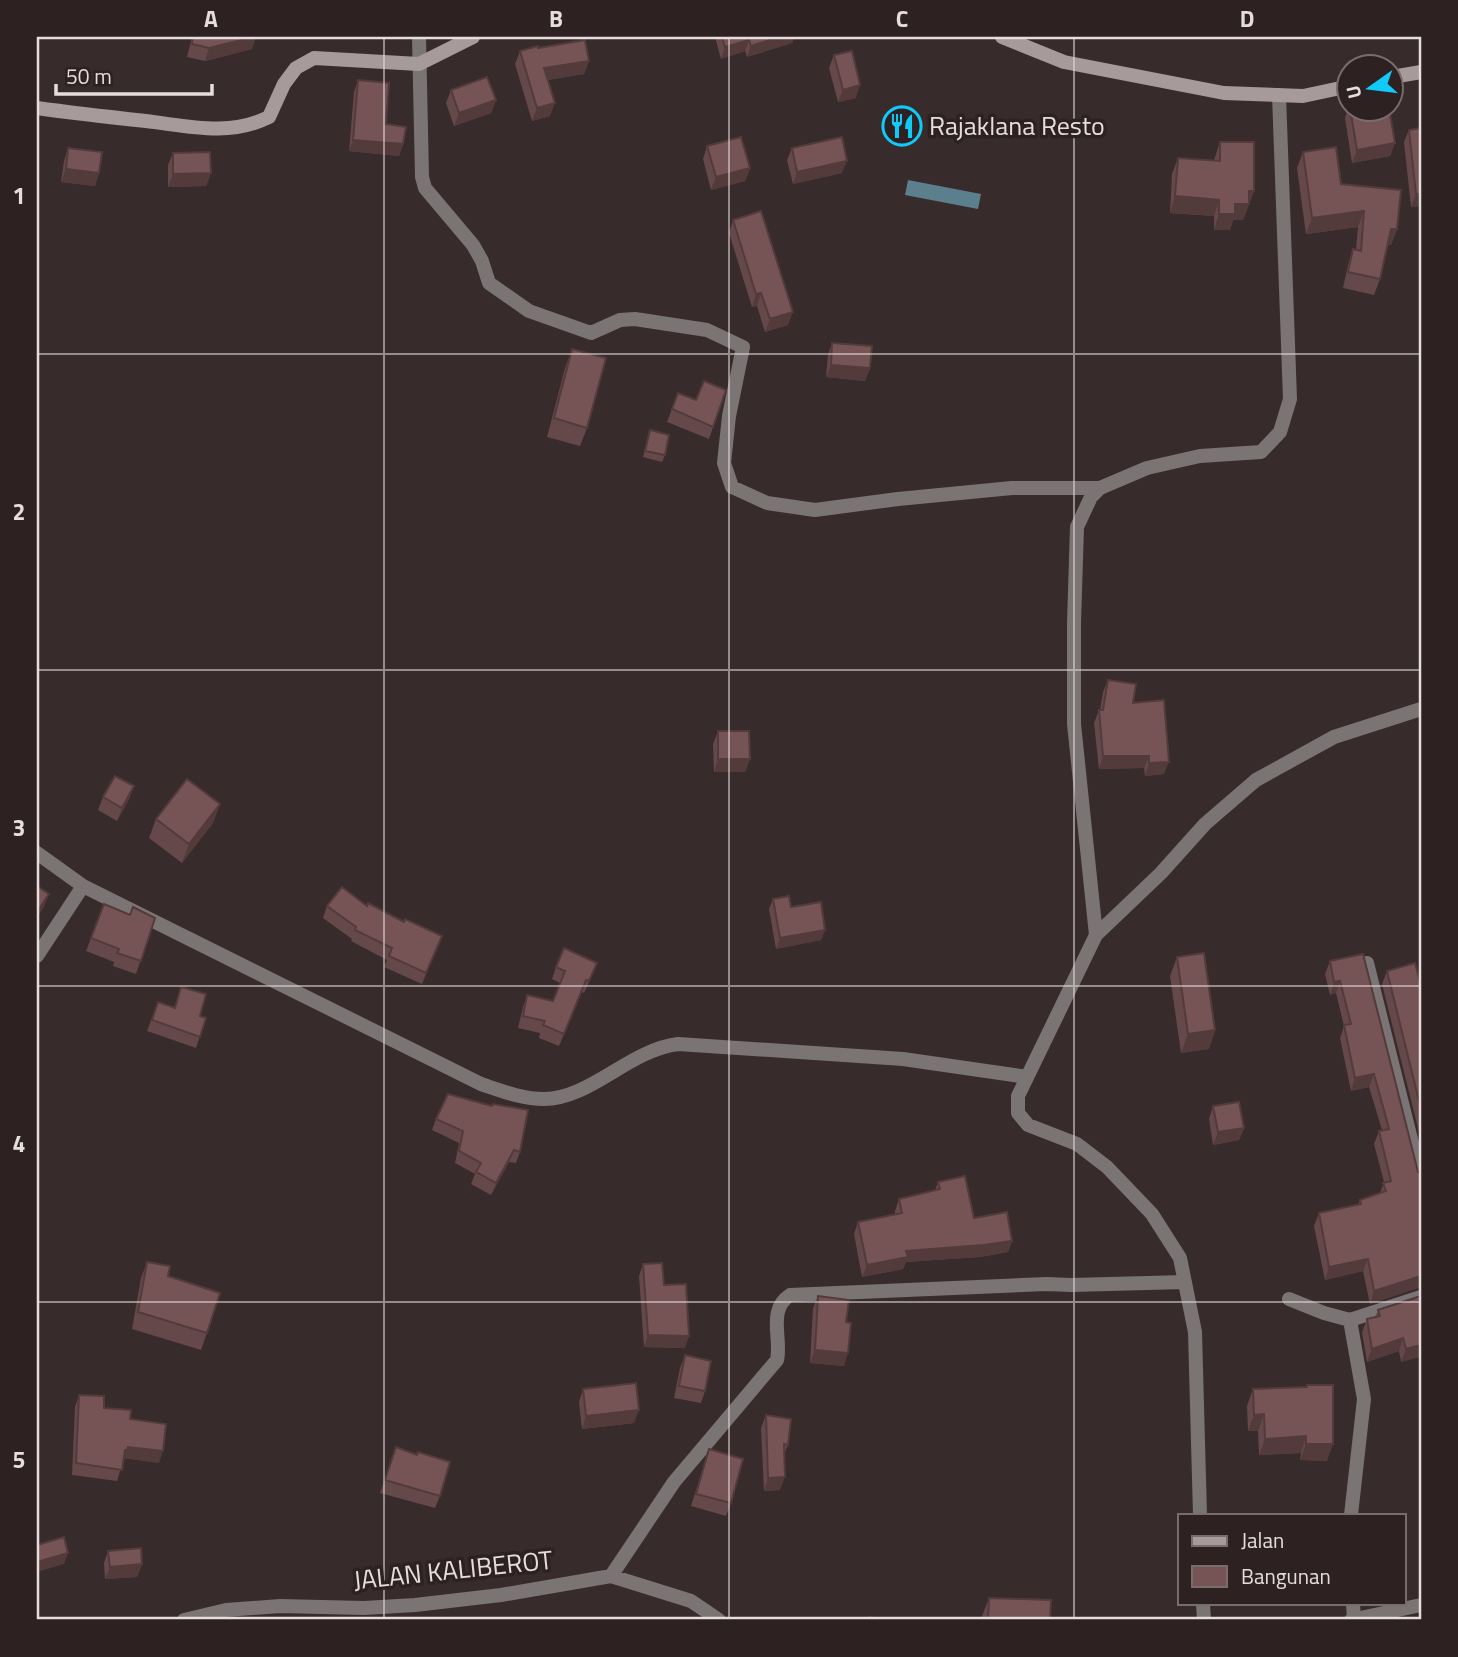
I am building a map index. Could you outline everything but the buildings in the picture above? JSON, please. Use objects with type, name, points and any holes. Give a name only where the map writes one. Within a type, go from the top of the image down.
[{"type":"street","points":[[419,37],[422,177],[425,188],[478,253],[489,283],[529,311],[591,333],[620,320],[635,319],[707,330],[743,347],[729,416],[724,463],[732,487],[767,503],[815,510],[1012,488],[1100,488]]},
{"type":"street","points":[[37,108],[199,129],[235,129],[253,125],[269,117],[296,68],[314,58],[419,64],[473,37]]},
{"type":"street","points":[[1002,37],[1064,62],[1191,88],[1224,93],[1303,96],[1336,89]]},
{"type":"street","points":[[1096,935],[1074,724],[1077,527],[1091,497],[1100,488],[1147,468],[1200,456],[1261,452],[1280,432],[1290,399],[1279,95]]},
{"type":"street","points":[[1200,1514],[1195,1332],[1180,1258],[1152,1214],[1107,1167],[1077,1144],[1028,1125],[1018,1113],[1018,1096],[1096,935],[1161,873],[1205,824],[1256,780],[1334,737],[1421,709]]},
{"type":"street","points":[[37,853],[83,886],[481,1084],[518,1096],[545,1099],[569,1096],[660,1046],[678,1044],[903,1059],[1027,1077]]},
{"type":"street","points":[[37,956],[83,886]]},
{"type":"street","points":[[1367,963],[1421,1179]]},
{"type":"street","points":[[611,1576],[674,1482],[777,1360],[780,1347],[776,1329],[777,1310],[781,1301],[790,1295],[1047,1284],[1185,1282]]},
{"type":"street","points":[[1289,1299],[1324,1314],[1350,1320],[1421,1297]]},
{"type":"street","points":[[1350,1320],[1363,1399],[1351,1514]]},
{"type":"street","name":"JALAN KALIBEROT","points":[[184,1620],[226,1610],[266,1607],[364,1608],[415,1605],[501,1595],[611,1576],[691,1601],[719,1620]]},
{"type":"street","points":[[1352,1620],[1421,1605]]},
{"type":"water","points":[[908,180],[981,194],[978,209],[905,195]]},
{"type":"place","name":"Rajaklana Resto","points":[[902,126]]}]
